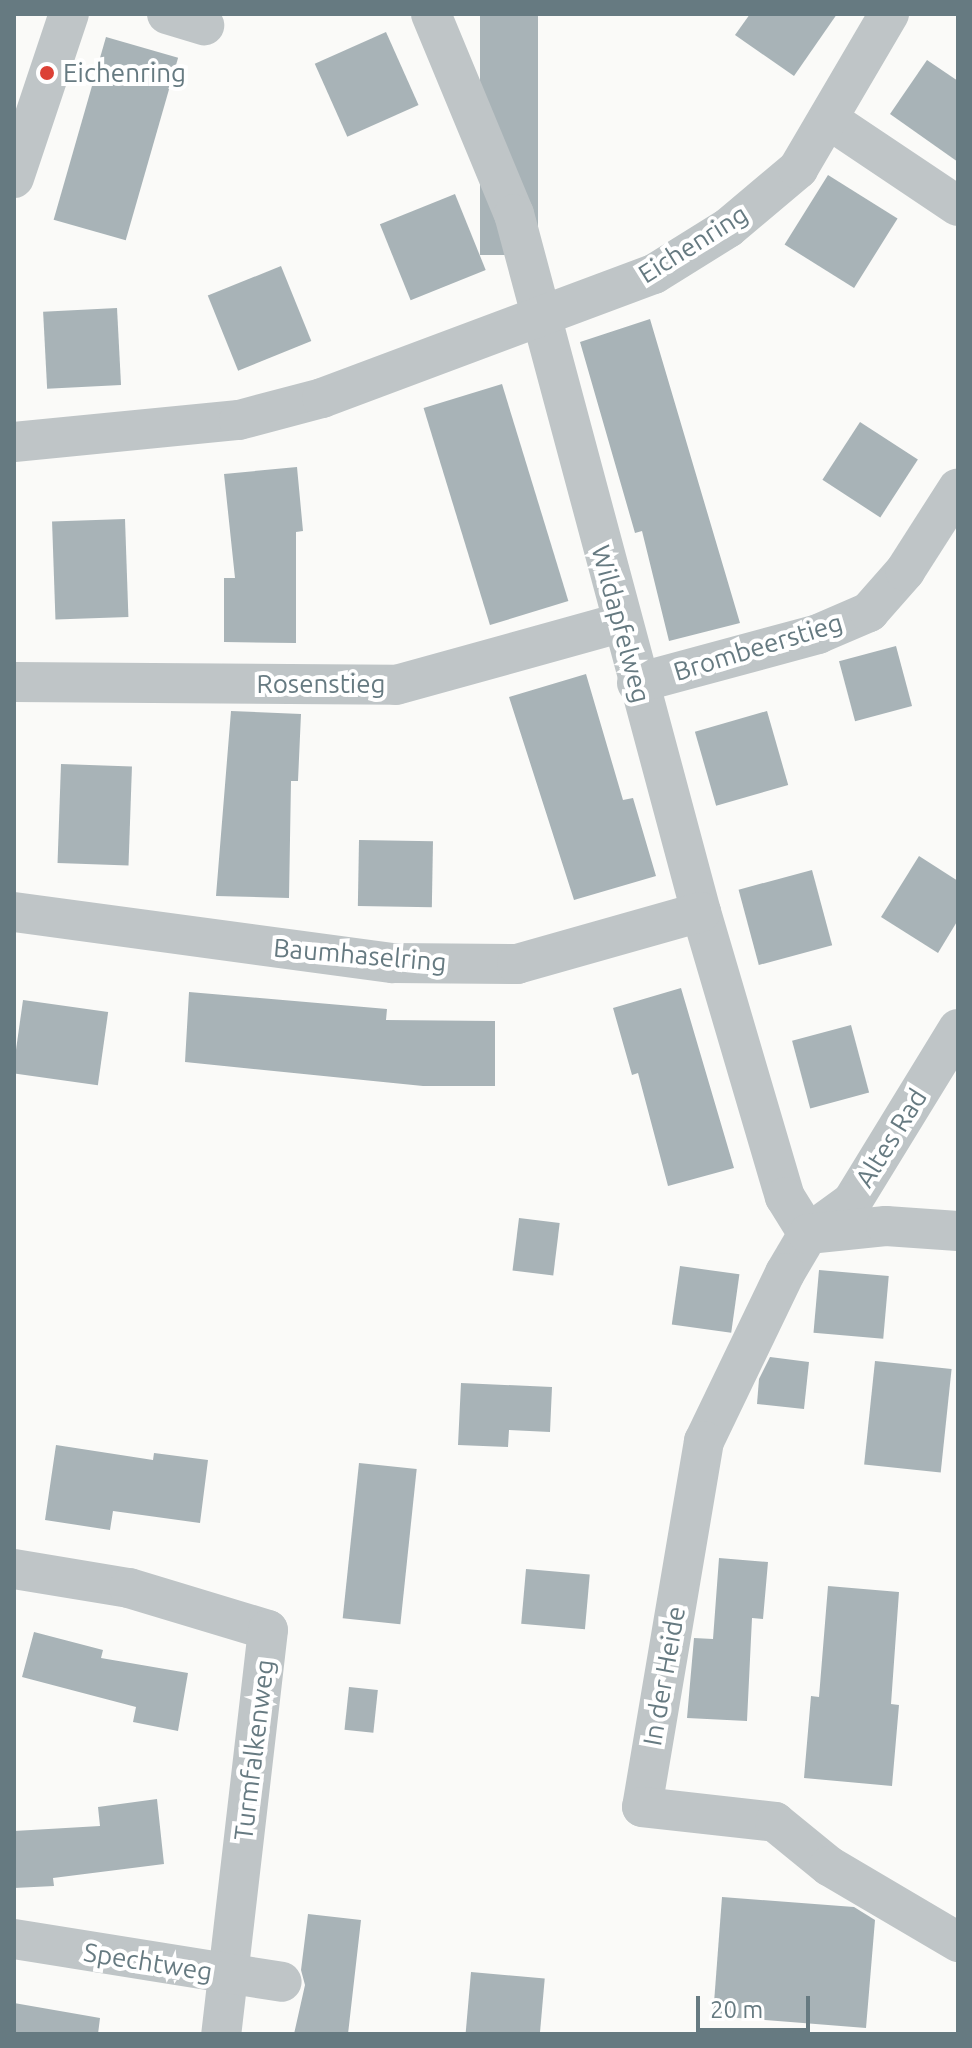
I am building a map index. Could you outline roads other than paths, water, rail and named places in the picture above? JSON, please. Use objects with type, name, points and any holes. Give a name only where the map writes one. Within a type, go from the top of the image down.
[{"type":"street","points":[[14,178],[69,14]]},
{"type":"street","name":"Wildapfelweg","points":[[431,14],[514,214],[620,623],[701,912],[785,1197],[808,1234]]},
{"type":"street","name":"Eichenring","points":[[14,442],[239,420],[322,398],[654,274],[728,228],[798,169],[889,14]]},
{"type":"street","points":[[828,119],[958,206]]},
{"type":"street","name":"Brombeerstieg","points":[[637,683],[818,634],[869,612],[905,571],[958,488]]},
{"type":"street","name":"Rosenstieg","points":[[14,682],[396,685],[620,623]]},
{"type":"street","name":"Baumhaselring","points":[[14,912],[393,963],[517,964],[701,912]]},
{"type":"street","name":"Altes Rad","points":[[808,1234],[852,1202],[958,1029]]},
{"type":"street","points":[[808,1234],[886,1226],[958,1231]]},
{"type":"street","name":"In der Heide","points":[[808,1234],[704,1441],[642,1807],[775,1822],[829,1866],[951,1938]]},
{"type":"street","name":"Turmfalkenweg","points":[[14,1569],[129,1588],[268,1630],[221,2034]]},
{"type":"street","name":"Spechtweg","points":[[14,1939],[282,1982]]},
{"type":"place","name":"Eichenring","points":[[47,73]]}]
